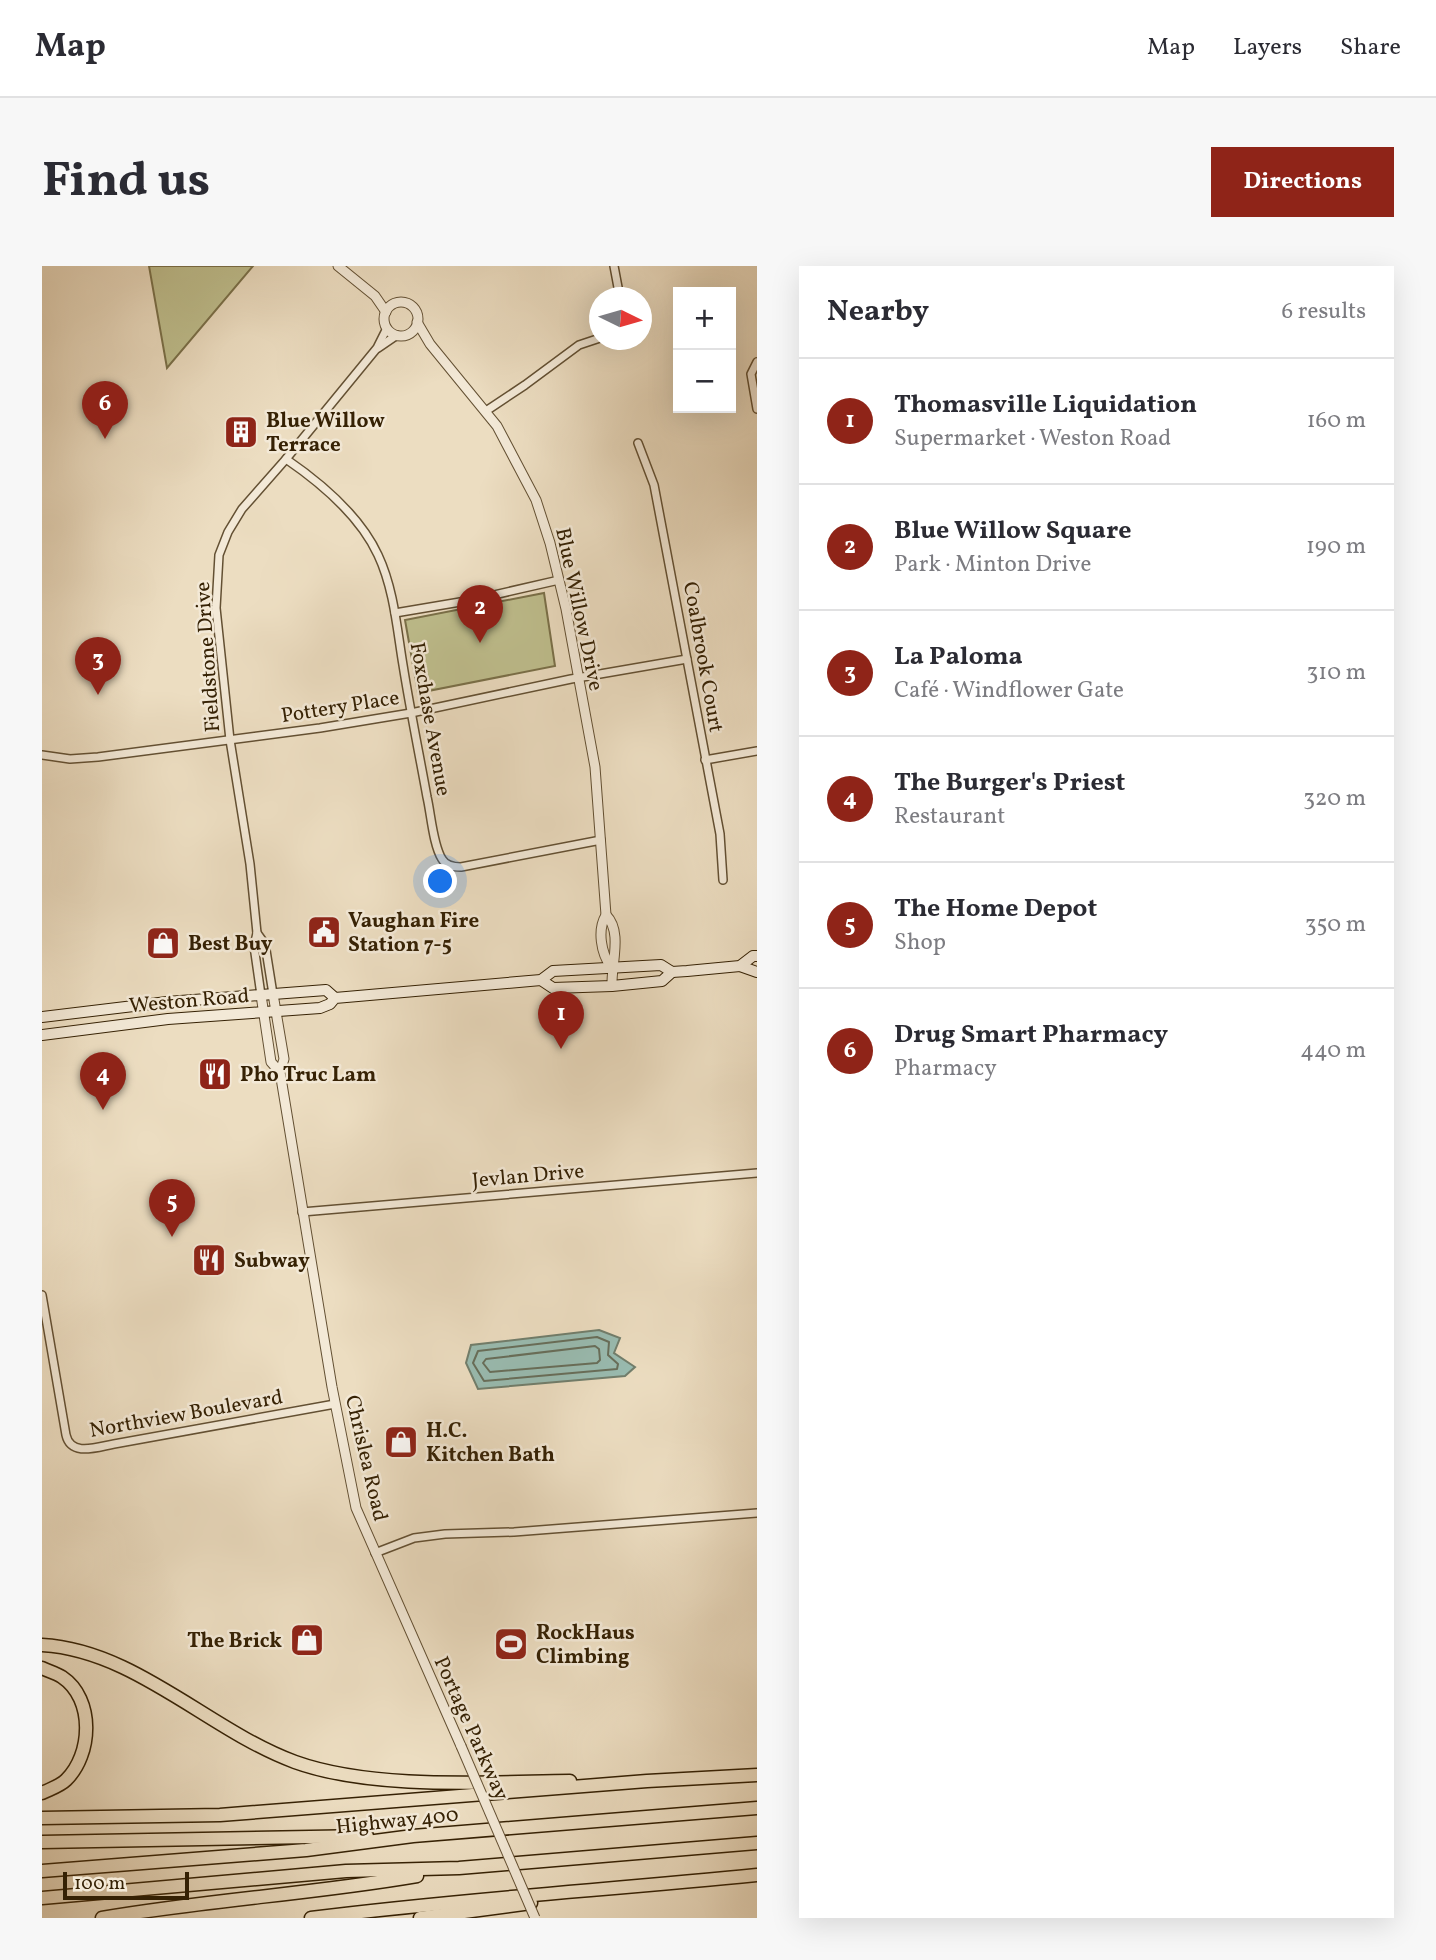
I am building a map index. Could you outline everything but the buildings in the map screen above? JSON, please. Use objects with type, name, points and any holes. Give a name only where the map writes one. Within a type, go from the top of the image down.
[{"type":"highway","points":[[42,1645],[90,1654],[133,1673],[249,1740],[295,1762],[328,1771],[367,1778],[426,1781],[647,1781]]},
{"type":"highway","points":[[42,1668],[63,1678],[73,1689],[81,1704],[87,1730],[83,1756],[76,1768],[64,1782],[42,1793]]},
{"type":"highway","points":[[42,1818],[220,1815],[647,1781],[757,1775]]},
{"type":"highway","name":"Highway 400","points":[[42,1871],[306,1850],[412,1836],[757,1808]]},
{"type":"highway","points":[[42,1842],[412,1836]]},
{"type":"highway","points":[[42,1898],[346,1871],[458,1868],[757,1843]]},
{"type":"highway","points":[[102,1918],[147,1910],[350,1887],[458,1868]]},
{"type":"highway","points":[[311,1918],[423,1904],[586,1892],[757,1875]]},
{"type":"highway","points":[[420,1918],[505,1908],[586,1892]]},
{"type":"main road","name":"Weston Road","points":[[740,966],[757,956]]},
{"type":"main road","name":"Weston Road","points":[[42,1035],[168,1019],[320,1008],[330,1004],[335,998],[541,980],[553,971],[661,965],[672,972]]},
{"type":"main road","name":"Weston Road","points":[[541,980],[553,988],[612,986],[662,981],[672,972],[740,966],[757,972]]},
{"type":"main road","name":"Weston Road","points":[[42,1017],[167,1002],[326,990],[335,998]]},
{"type":"street","points":[[338,266],[375,296],[386,312]]},
{"type":"street","points":[[614,266],[618,287]]},
{"type":"street","points":[[375,296],[396,303],[407,303],[412,307],[416,312],[417,322],[408,334],[397,335],[387,328],[384,318],[386,312],[396,303]]},
{"type":"street","name":"Blue Willow Drive","points":[[417,322],[430,344],[497,426],[536,499],[551,543],[596,767],[606,915],[613,922],[616,955],[611,967],[612,986]]},
{"type":"street","name":"Fieldstone Drive","points":[[264,1013],[254,946],[257,933],[248,851],[230,740],[216,608],[219,555],[228,532],[242,509],[377,348],[387,328]]},
{"type":"street","name":"Blue Willow Drive","points":[[408,334],[430,344]]},
{"type":"street","name":"Fieldstone Drive","points":[[377,348],[397,335]]},
{"type":"street","points":[[486,411],[579,345],[589,342]]},
{"type":"street","points":[[757,362],[751,374],[757,410]]},
{"type":"street","name":"Coalbrook Court","points":[[638,443],[654,485],[720,834],[723,880]]},
{"type":"street","name":"Foxchase Avenue","points":[[286,459],[337,500],[378,554],[389,585],[411,713],[442,860],[447,865],[461,867],[601,840]]},
{"type":"street","points":[[395,614],[559,580]]},
{"type":"street","name":"Pottery Place","points":[[42,755],[70,759],[230,740],[411,713],[578,678],[687,659]]},
{"type":"street","points":[[705,760],[757,751]]},
{"type":"street","name":"Fieldstone Drive","points":[[257,933],[265,944],[276,1012]]},
{"type":"street","name":"Chrislea Road","points":[[276,1012],[284,1059],[280,1072],[335,1404],[356,1508],[375,1553],[414,1538],[445,1534],[514,1532],[757,1513]]},
{"type":"street","name":"Chrislea Road","points":[[264,1013],[271,1062],[280,1072]]},
{"type":"street","name":"Jevlan Drive","points":[[302,1212],[757,1173]]},
{"type":"street","name":"Northview Boulevard","points":[[42,1295],[66,1435],[72,1447],[114,1444],[335,1404]]},
{"type":"street","name":"Portage Parkway","points":[[375,1553],[535,1918]]},
{"type":"green space","points":[[149,266],[253,266],[167,368]]},
{"type":"green space","points":[[544,593],[555,666],[418,693],[405,620]]},
{"type":"water","points":[[599,1330],[620,1338],[614,1353],[635,1367],[625,1376],[478,1389],[466,1363],[471,1345]]},
{"type":"place","name":"Blue Willow Terrace","points":[[241,432]]},
{"type":"place","name":"Drug Smart Pharmacy","points":[[105,439]]},
{"type":"place","name":"Blue Willow Square","points":[[480,643]]},
{"type":"place","name":"La Paloma","points":[[98,695]]},
{"type":"place","name":"Vaughan Fire Station 7-5","points":[[324,932]]},
{"type":"place","name":"Best Buy","points":[[163,943]]},
{"type":"place","name":"Thomasville Liquidation","points":[[561,1049]]},
{"type":"place","name":"Pho Truc Lam","points":[[215,1074]]},
{"type":"place","name":"The Burger's Priest","points":[[103,1110]]},
{"type":"place","name":"The Home Depot","points":[[172,1237]]},
{"type":"place","name":"Subway","points":[[209,1260]]},
{"type":"place","name":"H.C. Kitchen Bath","points":[[401,1442]]},
{"type":"place","name":"The Brick","points":[[307,1640]]},
{"type":"place","name":"RockHaus Climbing","points":[[511,1644]]}]
